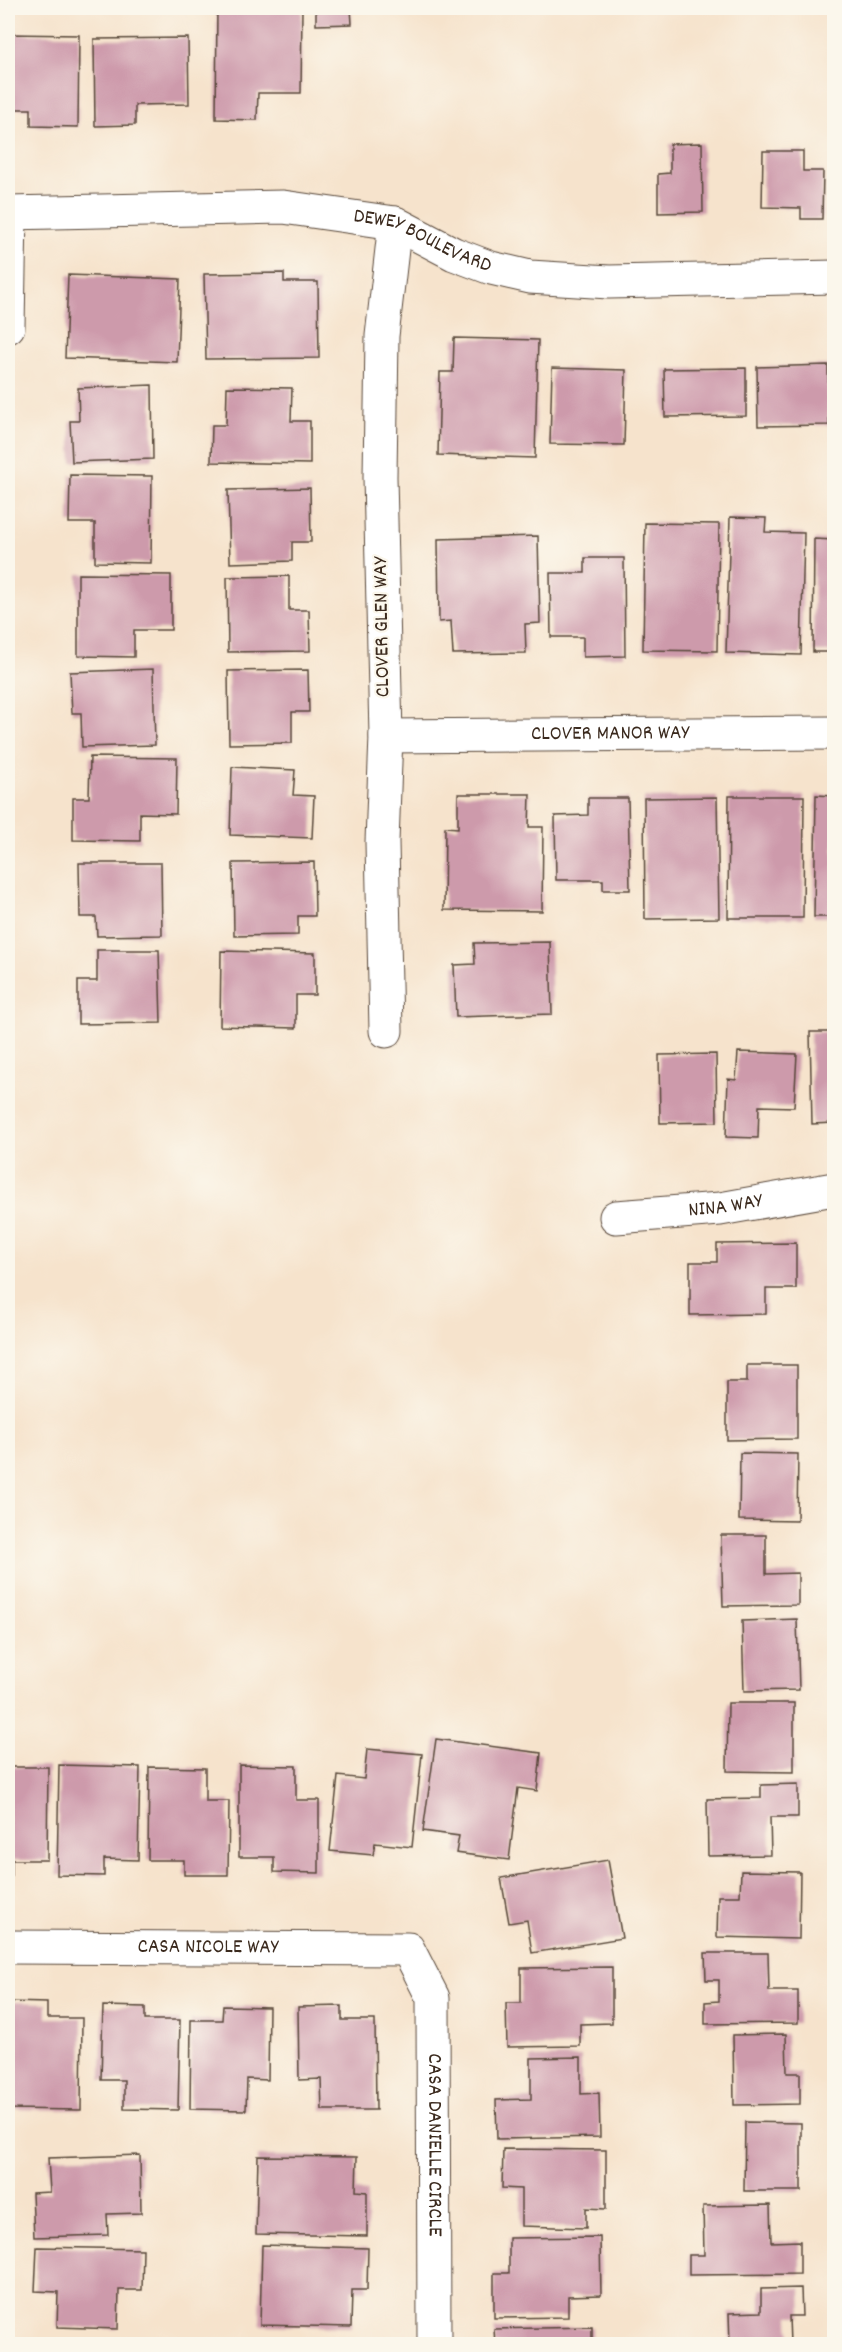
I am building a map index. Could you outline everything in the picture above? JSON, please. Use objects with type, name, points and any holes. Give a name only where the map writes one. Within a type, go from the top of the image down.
[{"type":"street","name":"DEWEY BOULEVARD","points":[[9,213],[283,207],[395,223],[454,254],[491,268],[530,277],[609,282],[834,277]]},
{"type":"street","points":[[8,327],[9,213]]},
{"type":"street","name":"CLOVER GLEN WAY","points":[[386,1031],[382,842],[386,736],[380,477],[382,336],[395,223]]},
{"type":"street","name":"CLOVER MANOR WAY","points":[[386,736],[834,733]]},
{"type":"street","name":"NINA WAY","points":[[616,1217],[720,1209],[834,1189]]},
{"type":"street","name":"CASA NICOLE WAY","points":[[8,1947],[408,1949]]},
{"type":"street","name":"CASA DANIELLE CIRCLE","points":[[408,1949],[433,1998],[434,2344]]},
{"type":"building","points":[[217,8],[302,8],[301,93],[258,93],[257,120],[216,119]]},
{"type":"building","points":[[316,8],[351,8],[352,24],[316,25]]},
{"type":"building","points":[[8,34],[79,35],[78,127],[31,126],[31,109],[8,109]]},
{"type":"building","points":[[188,38],[189,104],[135,105],[135,125],[95,126],[94,39]]},
{"type":"building","points":[[702,143],[703,212],[658,213],[658,174],[670,173],[670,144]]},
{"type":"building","points":[[763,151],[803,151],[803,171],[823,171],[822,219],[801,219],[801,208],[762,207]]},
{"type":"building","points":[[284,273],[284,282],[318,282],[319,358],[206,359],[204,274]]},
{"type":"building","points":[[68,275],[180,279],[177,362],[65,358]]},
{"type":"building","points":[[454,338],[538,340],[535,458],[438,455],[440,372],[453,372]]},
{"type":"building","points":[[828,365],[829,425],[758,426],[757,367]]},
{"type":"building","points":[[552,368],[626,370],[624,445],[550,444]]},
{"type":"building","points":[[746,368],[746,416],[665,417],[664,369]]},
{"type":"building","points":[[152,385],[153,459],[72,462],[70,421],[79,421],[78,388]]},
{"type":"building","points":[[227,387],[292,388],[291,421],[310,421],[310,464],[211,462],[212,425],[226,425]]},
{"type":"building","points":[[70,475],[152,476],[151,563],[95,562],[95,523],[69,523]]},
{"type":"building","points":[[310,488],[311,542],[292,542],[292,561],[230,563],[228,490]]},
{"type":"building","points":[[730,517],[766,518],[765,532],[804,533],[801,655],[726,653]]},
{"type":"building","points":[[645,523],[719,524],[717,651],[643,650]]},
{"type":"building","points":[[538,536],[540,623],[525,624],[526,653],[453,654],[451,621],[439,622],[438,539]]},
{"type":"building","points":[[814,539],[834,540],[834,652],[813,652]]},
{"type":"building","points":[[585,558],[624,558],[625,656],[583,657],[583,637],[551,637],[550,573],[585,573]]},
{"type":"building","points":[[78,574],[171,575],[171,630],[134,630],[134,657],[78,656]]},
{"type":"building","points":[[289,576],[289,610],[309,610],[310,651],[228,652],[227,577]]},
{"type":"building","points":[[153,669],[155,745],[82,747],[81,713],[72,713],[70,672]]},
{"type":"building","points":[[308,670],[309,712],[292,712],[292,743],[229,744],[228,671]]},
{"type":"building","points":[[90,757],[177,758],[176,814],[140,813],[140,841],[73,840],[73,798],[89,798]]},
{"type":"building","points":[[232,767],[295,770],[293,795],[314,796],[312,838],[230,835]]},
{"type":"building","points":[[458,794],[530,794],[529,827],[543,827],[542,911],[444,910],[445,827],[458,828]]},
{"type":"building","points":[[816,795],[834,796],[834,917],[814,917]]},
{"type":"building","points":[[729,796],[804,796],[803,918],[728,918]]},
{"type":"building","points":[[717,797],[719,918],[645,919],[644,798]]},
{"type":"building","points":[[588,798],[628,798],[630,890],[603,890],[603,880],[556,880],[555,816],[588,815]]},
{"type":"building","points":[[314,862],[315,916],[298,916],[298,935],[234,936],[233,863]]},
{"type":"building","points":[[79,863],[161,863],[162,935],[97,936],[96,917],[80,917]]},
{"type":"building","points":[[550,942],[552,1014],[456,1017],[454,965],[475,964],[474,943]]},
{"type":"building","points":[[97,950],[159,950],[161,1023],[78,1024],[78,981],[97,981]]},
{"type":"building","points":[[221,951],[315,953],[315,995],[296,995],[296,1028],[220,1026]]},
{"type":"building","points":[[810,1032],[834,1032],[834,1123],[812,1124]]},
{"type":"building","points":[[738,1052],[797,1054],[794,1107],[759,1106],[758,1138],[726,1137],[728,1079],[736,1080]]},
{"type":"building","points":[[716,1054],[717,1122],[660,1123],[659,1055]]},
{"type":"building","points":[[796,1243],[796,1289],[766,1289],[766,1314],[690,1315],[690,1262],[717,1262],[717,1244]]},
{"type":"building","points":[[747,1365],[797,1365],[797,1439],[727,1440],[727,1382],[747,1382]]},
{"type":"building","points":[[740,1453],[798,1454],[797,1521],[739,1520]]},
{"type":"building","points":[[721,1535],[766,1535],[766,1574],[798,1573],[798,1605],[723,1606]]},
{"type":"building","points":[[797,1619],[799,1690],[744,1691],[742,1621]]},
{"type":"building","points":[[728,1703],[794,1703],[794,1772],[727,1771]]},
{"type":"building","points":[[436,1739],[541,1753],[537,1791],[518,1788],[509,1860],[456,1853],[459,1836],[423,1831]]},
{"type":"building","points":[[367,1749],[422,1754],[412,1847],[375,1843],[373,1855],[330,1851],[338,1776],[364,1779]]},
{"type":"building","points":[[59,1765],[140,1767],[138,1860],[104,1859],[104,1876],[57,1875]]},
{"type":"building","points":[[239,1765],[296,1766],[296,1800],[319,1800],[319,1873],[274,1872],[274,1857],[239,1857]]},
{"type":"building","points":[[8,1767],[48,1767],[47,1860],[12,1860],[12,1876],[8,1876]]},
{"type":"building","points":[[149,1767],[205,1768],[205,1801],[229,1801],[228,1875],[184,1875],[184,1860],[148,1860]]},
{"type":"building","points":[[798,1784],[798,1817],[770,1817],[771,1855],[708,1856],[707,1799],[761,1798],[761,1785]]},
{"type":"building","points":[[608,1860],[622,1938],[532,1953],[527,1920],[509,1923],[501,1878]]},
{"type":"building","points":[[741,1871],[800,1872],[799,1939],[717,1937],[718,1896],[740,1896]]},
{"type":"building","points":[[705,1953],[768,1953],[769,1991],[798,1991],[798,2023],[705,2024],[705,2002],[719,2001],[719,1980],[706,1980]]},
{"type":"building","points":[[612,1967],[612,2023],[580,2024],[580,2046],[507,2047],[506,2003],[521,2003],[521,1968]]},
{"type":"building","points":[[8,2002],[47,2003],[47,2018],[82,2018],[81,2110],[8,2109]]},
{"type":"building","points":[[103,2006],[145,2007],[145,2020],[180,2020],[178,2110],[124,2109],[124,2080],[101,2080]]},
{"type":"building","points":[[223,2006],[269,2007],[268,2080],[247,2079],[246,2110],[190,2109],[191,2020],[222,2020]]},
{"type":"building","points":[[342,2006],[342,2020],[375,2020],[376,2110],[322,2110],[321,2079],[299,2080],[298,2007]]},
{"type":"building","points":[[786,2034],[787,2073],[800,2073],[800,2104],[734,2105],[733,2035]]},
{"type":"building","points":[[581,2057],[581,2094],[599,2093],[600,2137],[497,2139],[496,2100],[531,2099],[531,2058]]},
{"type":"building","points":[[745,2122],[801,2123],[801,2191],[744,2191]]},
{"type":"building","points":[[503,2149],[606,2150],[606,2209],[586,2208],[586,2228],[521,2226],[521,2189],[502,2188]]},
{"type":"building","points":[[140,2155],[141,2213],[107,2214],[108,2235],[34,2237],[32,2193],[50,2192],[48,2158]]},
{"type":"building","points":[[258,2156],[357,2157],[356,2191],[367,2192],[367,2236],[256,2234]]},
{"type":"building","points":[[770,2205],[771,2242],[800,2241],[800,2274],[689,2275],[689,2255],[704,2255],[703,2206]]},
{"type":"building","points":[[600,2237],[601,2295],[568,2296],[568,2317],[494,2318],[494,2273],[509,2273],[509,2238]]},
{"type":"building","points":[[262,2245],[368,2248],[367,2290],[352,2290],[351,2327],[260,2325]]},
{"type":"building","points":[[37,2247],[143,2249],[142,2290],[119,2290],[118,2329],[57,2327],[58,2292],[35,2291]]},
{"type":"building","points":[[801,2288],[802,2316],[789,2316],[790,2344],[730,2344],[729,2313],[761,2312],[761,2289]]},
{"type":"building","points":[[592,2327],[592,2344],[495,2344],[494,2329]]}]
